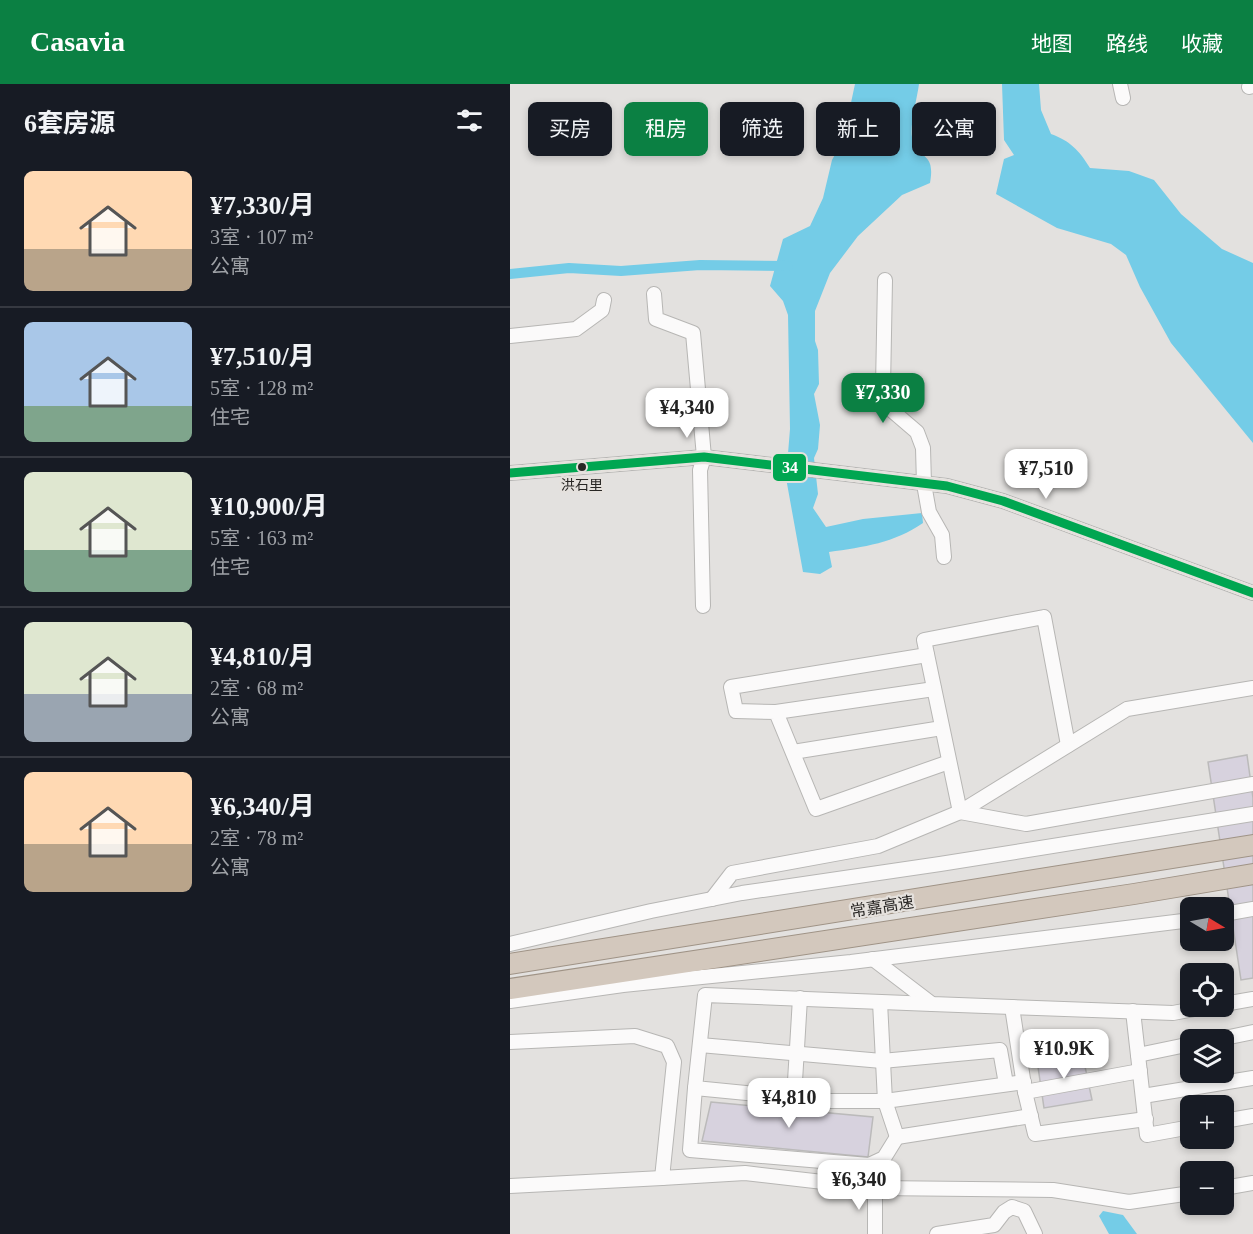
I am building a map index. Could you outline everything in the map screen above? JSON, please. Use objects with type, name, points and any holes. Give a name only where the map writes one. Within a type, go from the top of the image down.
[{"type":"highway","name":"常嘉高速","points":[[510,964],[1253,845]]},
{"type":"highway","name":"常嘉高速","points":[[510,989],[1253,874]]},
{"type":"street","points":[[1120,84],[1123,98]]},
{"type":"street","points":[[885,280],[883,387],[889,408],[917,432],[923,448],[924,484],[929,512],[942,535],[944,557]]},
{"type":"street","points":[[654,294],[656,319],[693,333],[705,458],[700,470],[703,606]]},
{"type":"street","points":[[510,336],[576,329],[602,310],[604,300]]},
{"type":"street","points":[[510,473],[705,458],[947,486],[1003,501],[1253,592]]},
{"type":"street","points":[[960,812],[924,640],[1044,617],[1068,745]]},
{"type":"street","points":[[927,655],[730,687],[736,711],[776,712],[934,689]]},
{"type":"street","points":[[712,898],[732,873],[878,846],[960,812],[1127,709],[1253,688]]},
{"type":"street","points":[[776,712],[816,809],[950,762]]},
{"type":"street","points":[[793,752],[942,728]]},
{"type":"street","points":[[960,812],[1026,824],[1253,784]]},
{"type":"street","points":[[510,944],[712,898],[1253,814]]},
{"type":"street","points":[[1234,912],[1253,909]]},
{"type":"street","points":[[510,1001],[623,985],[873,959],[1180,921]]},
{"type":"street","points":[[873,959],[932,1004]]},
{"type":"street","points":[[1031,1116],[897,1137],[884,1158],[869,1165],[690,1150],[705,995],[1180,1011]]},
{"type":"street","points":[[794,1098],[800,998]]},
{"type":"street","points":[[1234,1002],[1253,999]]},
{"type":"street","points":[[880,1002],[885,1101],[897,1137]]},
{"type":"street","points":[[1012,1006],[1024,1087],[1035,1134],[1146,1119]]},
{"type":"street","points":[[1133,1011],[1147,1135],[1180,1129]]},
{"type":"street","points":[[1234,1036],[1253,1032]]},
{"type":"street","points":[[510,1042],[635,1036],[667,1046],[674,1062],[662,1178]]},
{"type":"street","points":[[700,1045],[882,1061],[1000,1050],[1006,1084]]},
{"type":"street","points":[[1138,1055],[1180,1046]]},
{"type":"street","points":[[696,1088],[828,1101],[885,1101],[1006,1084],[1024,1087],[1140,1071]]},
{"type":"street","points":[[1143,1096],[1253,1078]]},
{"type":"street","points":[[1234,1119],[1253,1116]]},
{"type":"street","points":[[510,1186],[745,1173],[875,1188],[1053,1190],[1129,1202],[1180,1195]]},
{"type":"street","points":[[1234,1186],[1253,1183]]},
{"type":"street","points":[[874,1234],[875,1188]]},
{"type":"street","points":[[937,1234],[994,1225],[1004,1212],[1012,1207],[1024,1211],[1035,1234]]},
{"type":"water","points":[[855,84],[919,84],[916,102],[912,102],[912,156],[924,156],[928,160],[931,172],[930,183],[902,195],[858,236],[830,273],[815,311],[819,384],[814,394],[820,425],[818,449],[814,458],[818,494],[813,508],[826,527],[863,519],[922,513],[923,523],[890,540],[829,552],[832,567],[820,574],[803,572],[786,478],[790,429],[788,315],[783,301],[770,286],[783,239],[810,226],[823,198],[834,156],[900,156],[900,102],[851,102]]},
{"type":"water","points":[[1002,84],[1039,84],[1041,110],[1051,134],[1074,147],[1090,168],[1129,171],[1154,180],[1181,214],[1222,249],[1253,263],[1253,443],[1171,343],[1140,287],[1126,255],[1111,244],[1057,228],[996,194],[1004,159],[1014,155],[1004,140]]},
{"type":"water","points":[[1103,1211],[1123,1215],[1137,1234],[1109,1234],[1099,1216]]},
{"type":"building","points":[[1247,755],[1253,798],[1253,978],[1241,980],[1234,934],[1234,897],[1228,897],[1208,762]]},
{"type":"building","points":[[1082,1052],[1092,1100],[1044,1108],[1037,1060]]},
{"type":"building","points":[[711,1102],[873,1117],[868,1157],[702,1141]]},
{"type":"waterway","points":[[510,274],[569,268],[621,271],[700,265],[788,266]]},
{"type":"transit line","name":"34","points":[[510,473],[704,457],[947,486],[1003,501],[1253,593]]},
{"type":"place","name":"洪石里","points":[[582,467]]}]
